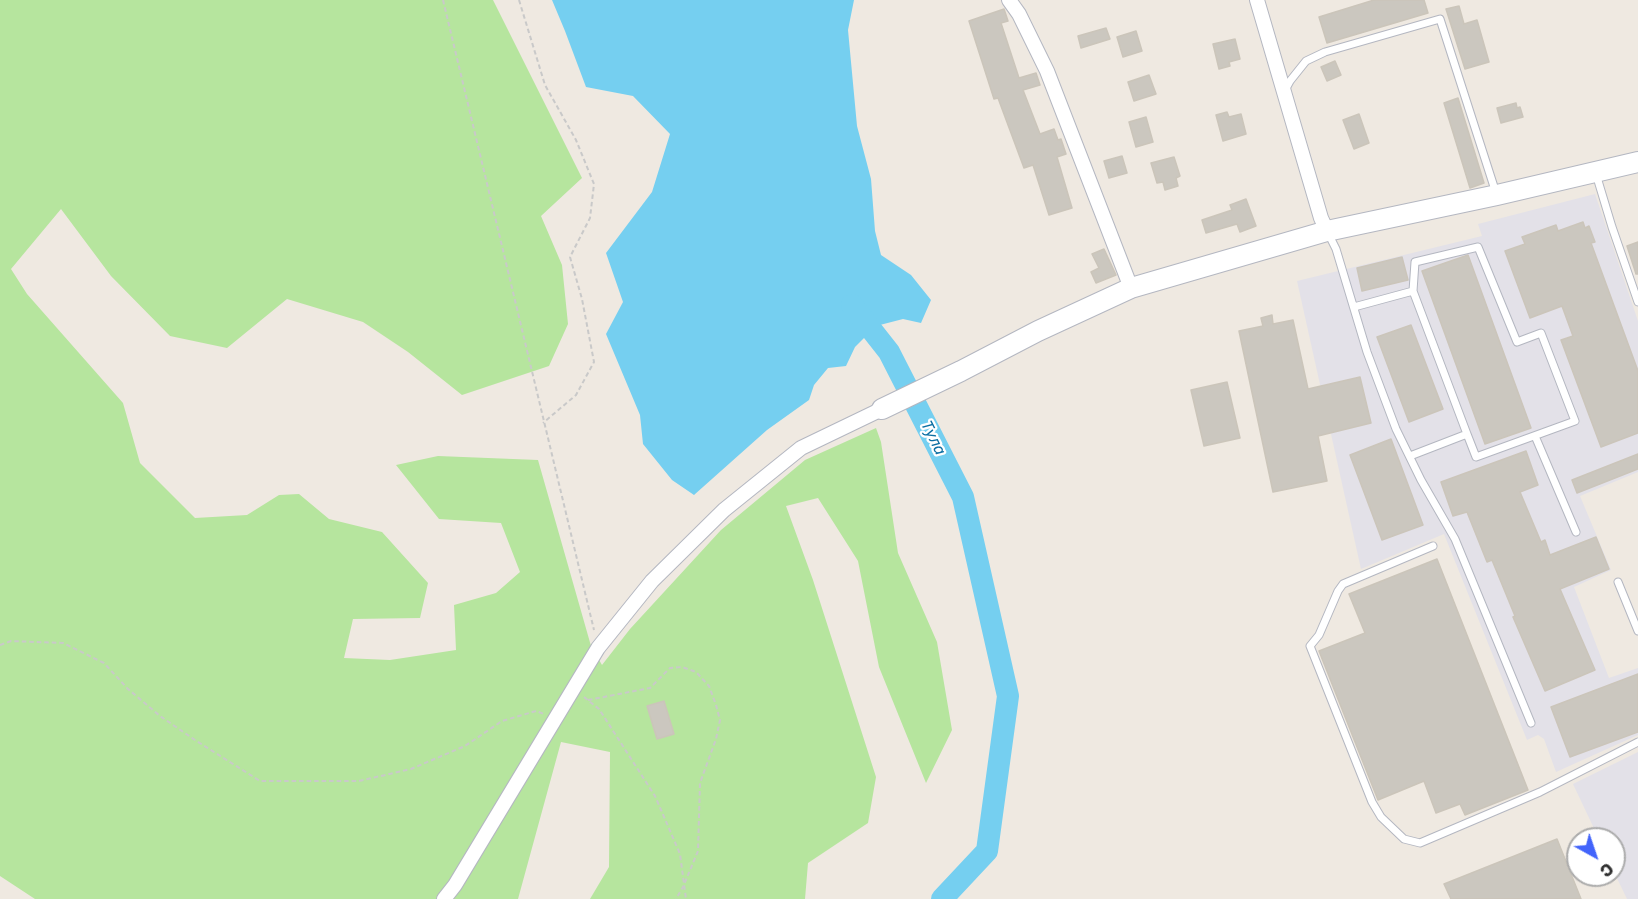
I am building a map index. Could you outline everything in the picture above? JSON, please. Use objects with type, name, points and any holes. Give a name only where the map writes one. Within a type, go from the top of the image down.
[{"type":"street","points":[[1009,0],[1047,71],[1131,288]]},
{"type":"street","points":[[1257,0],[1321,218],[1327,231]]},
{"type":"street","points":[[444,899],[455,885],[598,648],[652,581],[724,510],[801,448],[1038,331],[1131,288],[1327,231],[1638,162]]},
{"type":"lane","points":[[1284,92],[1306,61],[1325,52],[1440,19],[1497,195]]},
{"type":"lane","points":[[1596,172],[1638,302]]},
{"type":"lane","points":[[1327,231],[1336,249],[1367,352],[1396,429],[1421,480],[1455,539],[1531,723]]},
{"type":"lane","points":[[1478,247],[1517,342],[1541,333],[1575,422],[1476,457],[1467,434],[1413,291],[1415,262],[1478,247]]},
{"type":"lane","points":[[1354,307],[1413,291]]},
{"type":"lane","points":[[1410,456],[1467,434]]},
{"type":"lane","points":[[1535,436],[1576,532]]},
{"type":"lane","points":[[1433,546],[1343,584],[1319,635],[1310,646],[1372,802],[1381,817],[1404,839],[1419,843],[1540,792],[1638,742]]},
{"type":"lane","points":[[1618,582],[1638,631]]},
{"type":"path","points":[[443,0],[598,648]]},
{"type":"path","points":[[519,0],[545,85],[576,140],[594,184],[590,218],[570,257],[582,299],[594,362],[576,395],[543,423]]},
{"type":"path","points":[[0,645],[10,641],[63,643],[104,663],[160,716],[260,781],[359,781],[411,769],[465,746],[502,721],[536,711],[556,717]]},
{"type":"path","points":[[588,700],[650,688],[670,668],[682,667],[696,672],[709,686],[720,720],[716,739],[700,783],[698,851],[676,899]]},
{"type":"path","points":[[574,688],[599,709],[655,796],[680,854],[686,899]]},
{"type":"shaded area","points":[[1595,194],[1638,321],[1638,472],[1580,496],[1611,570],[1574,587],[1609,678],[1638,668],[1638,735],[1556,772],[1544,739],[1538,735],[1527,740],[1444,534],[1361,569],[1297,281],[1482,236],[1478,224]]},
{"type":"shaded area","points":[[1638,752],[1638,899],[1627,899],[1621,887],[1626,887],[1626,827],[1593,827],[1573,784]]},
{"type":"green space","points":[[0,0],[493,0],[582,178],[541,216],[562,265],[568,324],[549,366],[462,395],[408,352],[363,322],[287,299],[227,348],[170,336],[111,276],[61,209],[11,269],[27,294],[123,403],[140,463],[195,518],[247,515],[279,495],[299,494],[329,519],[382,532],[428,583],[420,618],[353,619],[344,658],[390,660],[456,650],[454,605],[496,593],[520,572],[501,523],[439,519],[396,465],[438,456],[538,460],[591,646],[602,665],[630,629],[721,530],[805,460],[876,428],[881,442],[898,553],[937,642],[952,730],[926,783],[879,667],[858,561],[818,498],[786,506],[813,580],[876,777],[868,823],[808,863],[805,899],[590,899],[609,867],[610,752],[561,742],[518,899],[35,899],[0,876]]},
{"type":"water","points":[[552,0],[854,0],[848,30],[857,126],[871,179],[875,231],[881,255],[911,275],[931,300],[921,323],[903,319],[876,326],[855,347],[846,366],[828,368],[814,385],[809,400],[767,430],[694,495],[672,480],[643,444],[640,415],[606,334],[623,302],[606,253],[652,192],[670,134],[633,96],[586,87]]},
{"type":"building","points":[[1374,0],[1424,0],[1428,13],[1327,43],[1319,17]]},
{"type":"building","points":[[1459,6],[1464,24],[1477,20],[1489,62],[1465,69],[1446,9]]},
{"type":"building","points":[[1004,9],[1008,21],[1001,23],[1019,78],[1036,73],[1040,85],[1023,90],[1040,134],[1054,129],[1058,140],[1061,139],[1066,154],[1057,157],[1072,208],[1049,215],[1033,165],[1024,168],[998,98],[994,99],[969,21]]},
{"type":"building","points":[[1106,28],[1110,39],[1081,48],[1078,36]]},
{"type":"building","points":[[1136,31],[1142,51],[1123,57],[1117,37]]},
{"type":"building","points":[[1235,39],[1240,59],[1229,62],[1230,66],[1219,69],[1213,44]]},
{"type":"building","points":[[1335,61],[1341,75],[1327,81],[1321,67]]},
{"type":"building","points":[[1149,75],[1156,94],[1134,101],[1128,82]]},
{"type":"building","points":[[1458,98],[1484,183],[1470,188],[1444,103]]},
{"type":"building","points":[[1516,103],[1523,117],[1501,123],[1497,108]]},
{"type":"building","points":[[1227,112],[1229,117],[1241,114],[1246,134],[1223,141],[1216,115]]},
{"type":"building","points":[[1359,114],[1369,143],[1354,149],[1343,120]]},
{"type":"building","points":[[1146,117],[1153,142],[1136,147],[1129,122]]},
{"type":"building","points":[[1122,156],[1127,173],[1109,178],[1104,161]]},
{"type":"building","points":[[1174,157],[1180,176],[1176,178],[1178,186],[1165,190],[1163,182],[1157,183],[1151,163]]},
{"type":"building","points":[[1246,199],[1256,226],[1240,232],[1237,224],[1206,233],[1202,220],[1232,210],[1230,205]]},
{"type":"building","points":[[1583,222],[1585,228],[1589,226],[1595,242],[1591,243],[1638,371],[1638,433],[1601,447],[1561,340],[1573,336],[1562,306],[1530,318],[1505,251],[1525,244],[1522,237],[1556,225],[1558,231]]},
{"type":"building","points":[[1638,242],[1638,274],[1636,274],[1627,246]]},
{"type":"building","points":[[1104,249],[1116,275],[1096,283],[1091,272],[1099,268],[1092,254]]},
{"type":"building","points":[[1468,255],[1531,428],[1485,444],[1422,271]]},
{"type":"building","points":[[1402,257],[1408,280],[1362,291],[1357,268]]},
{"type":"building","points":[[1272,315],[1273,324],[1293,320],[1308,389],[1360,377],[1371,423],[1318,436],[1327,481],[1273,492],[1239,331],[1263,326],[1261,318]]},
{"type":"building","points":[[1411,325],[1443,409],[1409,422],[1377,337]]},
{"type":"building","points":[[1227,382],[1240,438],[1204,446],[1191,390]]},
{"type":"building","points":[[1391,439],[1423,525],[1382,540],[1350,455]]},
{"type":"building","points":[[1526,451],[1538,485],[1520,492],[1541,542],[1545,540],[1550,555],[1596,537],[1609,569],[1560,589],[1595,670],[1545,691],[1513,617],[1515,616],[1492,560],[1487,562],[1467,512],[1453,516],[1441,482]]},
{"type":"building","points":[[1638,454],[1638,469],[1577,493],[1572,480]]},
{"type":"building","points":[[1437,559],[1528,790],[1465,815],[1460,804],[1436,813],[1424,781],[1378,800],[1319,651],[1365,633],[1349,594]]},
{"type":"building","points":[[1638,674],[1638,732],[1570,757],[1551,707]]},
{"type":"building","points":[[664,701],[674,734],[657,739],[647,706]]},
{"type":"building","points":[[1557,839],[1566,862],[1566,887],[1576,887],[1581,899],[1451,899],[1444,884]]},
{"type":"waterway","name":"Тула","points":[[852,305],[889,352],[963,497],[1008,696],[987,851],[942,899]]}]
